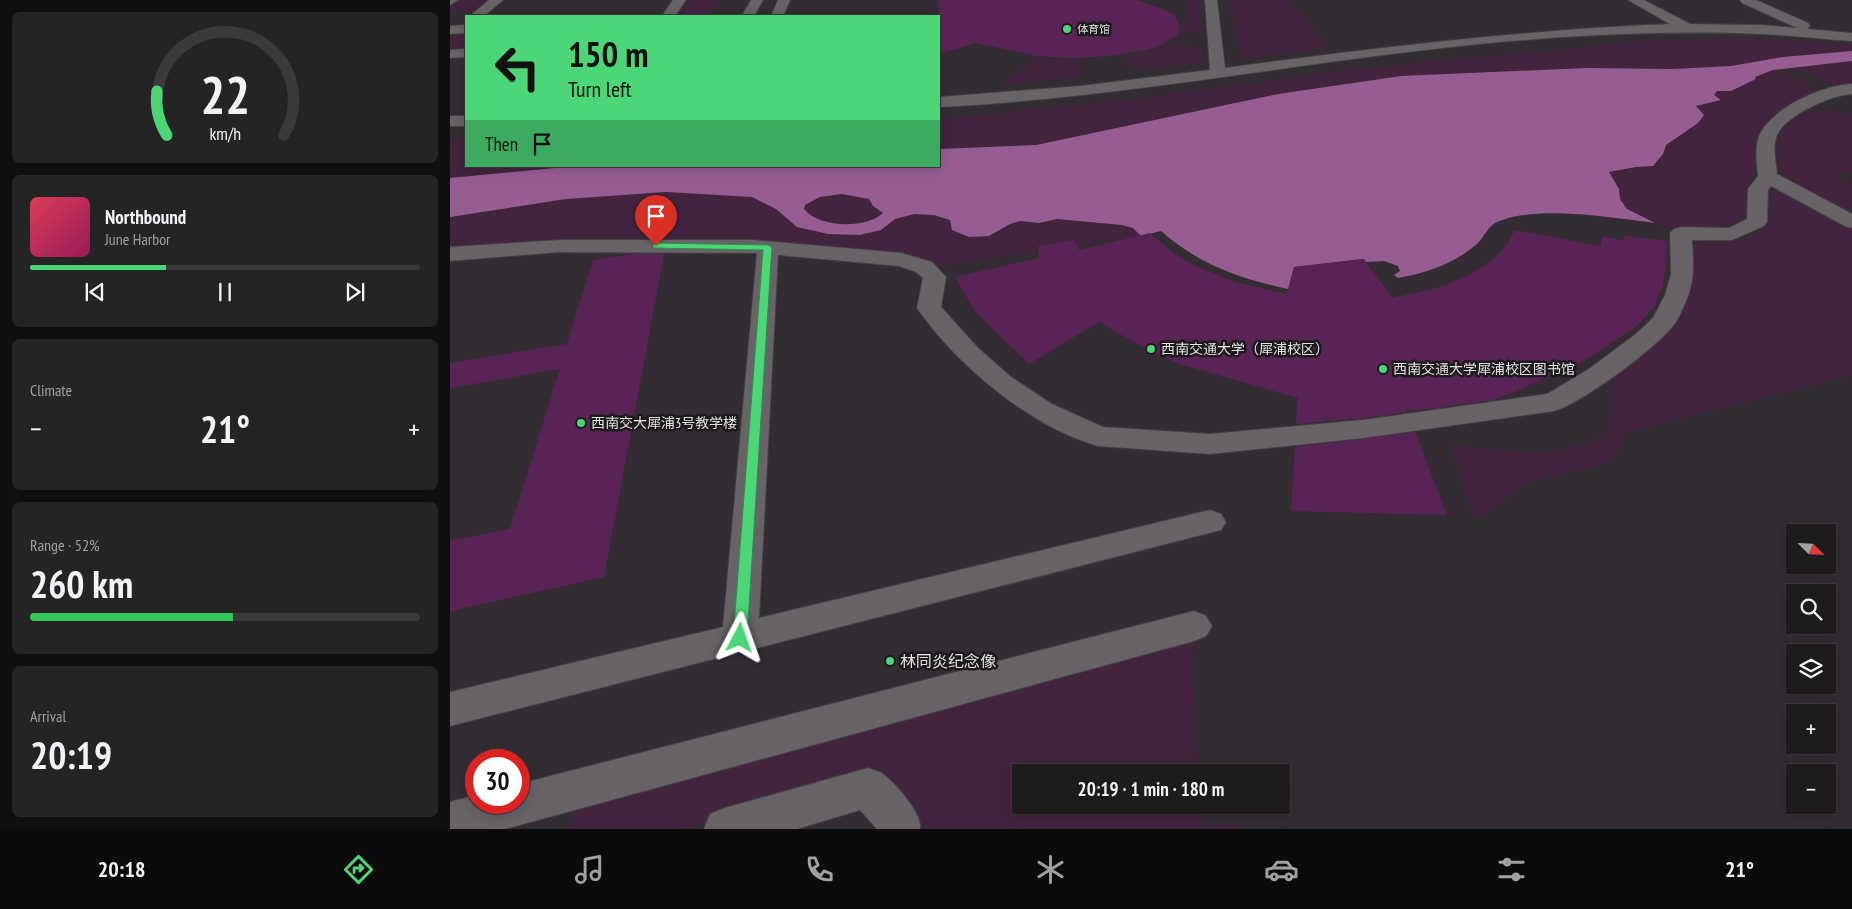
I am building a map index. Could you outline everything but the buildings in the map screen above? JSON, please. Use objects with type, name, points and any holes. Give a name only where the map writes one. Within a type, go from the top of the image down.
[{"type":"street","points":[[477,15],[497,0]]},
{"type":"street","points":[[669,15],[680,0]]},
{"type":"street","points":[[749,15],[757,0]]},
{"type":"street","points":[[777,15],[784,0]]},
{"type":"street","points":[[1211,0],[1218,73]]},
{"type":"street","points":[[1634,0],[1684,26]]},
{"type":"street","points":[[1746,0],[1820,33]]},
{"type":"street","points":[[940,102],[1117,86],[1478,41],[1594,30],[1684,26],[1820,33],[1852,37]]},
{"type":"street","points":[[450,54],[465,53]]},
{"type":"street","points":[[450,254],[560,246],[768,247],[901,260],[924,267],[935,277],[929,308],[969,353],[1002,383],[1042,410],[1098,436],[1210,444],[1363,429],[1554,402],[1598,375],[1645,339],[1663,322],[1677,295],[1682,274],[1681,233],[1732,234],[1758,222],[1758,189],[1768,177],[1766,155],[1768,135],[1781,120],[1833,91],[1852,89]]},
{"type":"street","points":[[450,121],[465,121]]},
{"type":"street","points":[[1768,177],[1852,222]]},
{"type":"street","points":[[740,638],[768,247]]},
{"type":"street","points":[[450,709],[1210,522]]},
{"type":"street","points":[[450,823],[1194,626]]},
{"type":"street","points":[[725,829],[868,788],[900,824],[899,829]]},
{"type":"shaded area","name":"西南交通大学（犀浦校区）","points":[[450,0],[1852,0],[1852,829],[450,829]]},
{"type":"shaded area","points":[[455,0],[492,0],[479,10],[450,12],[450,4]]},
{"type":"shaded area","points":[[689,0],[720,0],[711,14],[678,15]]},
{"type":"shaded area","points":[[1187,0],[1200,0],[1201,33],[1179,32],[1177,26],[1187,26]]},
{"type":"shaded area","points":[[1229,0],[1289,0],[1329,47],[1241,59]]},
{"type":"shaded area","points":[[465,30],[465,51],[450,52],[450,35],[456,31]]},
{"type":"shaded area","points":[[1756,39],[1816,42],[1852,46],[1852,51],[1783,57],[1731,66],[1673,69],[1587,68],[1401,76],[1278,94],[1036,145],[940,149],[940,119],[1129,100],[1356,69],[1661,40]]},
{"type":"shaded area","points":[[1171,44],[1202,48],[1203,62],[1136,70],[1124,60]]},
{"type":"shaded area","points":[[1852,51],[1852,61],[1773,70],[1755,77],[1756,79],[1731,91],[1717,91],[1714,95],[1721,100],[1696,106],[1704,115],[1698,123],[1666,145],[1663,154],[1653,166],[1609,172],[1619,189],[1620,199],[1627,209],[1655,223],[1551,213],[1511,217],[1495,223],[1478,243],[1451,262],[1430,270],[1398,278],[1394,275],[1400,271],[1398,266],[1384,261],[1366,262],[1363,259],[1294,267],[1288,289],[1220,269],[1190,253],[1161,231],[1141,236],[1133,228],[1122,225],[1057,219],[1039,223],[1020,221],[1010,224],[989,236],[969,237],[952,230],[950,220],[934,215],[914,214],[895,219],[881,230],[860,235],[828,234],[797,227],[776,209],[752,197],[666,192],[566,199],[450,217],[450,178],[566,167],[940,167],[940,149],[1036,145],[1278,94],[1401,76],[1587,68],[1673,69],[1731,66],[1783,57]],"holes":[[[842,194],[869,199],[873,206],[883,213],[866,222],[854,224],[831,223],[820,220],[804,209],[805,205],[820,197]]]},
{"type":"shaded area","points":[[1039,58],[1079,60],[1080,76],[999,85]]},
{"type":"shaded area","points":[[1852,61],[1852,84],[1834,84],[1794,68]]},
{"type":"shaded area","points":[[1773,70],[1804,82],[1817,95],[1797,104],[1758,157],[1748,189],[1748,215],[1745,219],[1733,225],[1695,229],[1664,226],[1627,209],[1620,199],[1619,189],[1609,172],[1653,166],[1663,155],[1666,145],[1698,123],[1703,116],[1695,107],[1702,104],[1715,103],[1718,97],[1714,95],[1717,91],[1731,91],[1753,81],[1754,77]]},
{"type":"shaded area","points":[[1826,110],[1852,115],[1852,171],[1831,175],[1852,186],[1852,213],[1791,180],[1777,167],[1774,160],[1777,141],[1786,126],[1805,115]]},
{"type":"shaded area","points":[[450,139],[465,139],[465,167],[566,167],[450,178]]},
{"type":"shaded area","points":[[1774,187],[1852,230],[1852,375],[1625,433],[1614,459],[1598,466],[1544,477],[1523,484],[1485,515],[1473,516],[1450,445],[1517,452],[1552,451],[1584,444],[1608,432],[1611,406],[1610,377],[1647,349],[1688,249],[1697,243],[1707,240],[1739,238],[1761,231],[1771,221],[1767,193]]},
{"type":"shaded area","points":[[666,192],[752,197],[776,209],[797,227],[860,235],[881,230],[895,219],[914,214],[934,215],[989,236],[1010,224],[1020,221],[1039,223],[1057,219],[1122,225],[1133,228],[1141,236],[938,266],[917,255],[866,250],[686,241],[582,240],[450,245],[450,217],[566,199]]},
{"type":"shaded area","points":[[842,194],[869,199],[873,206],[883,213],[866,222],[843,224],[820,220],[804,209],[805,205],[819,197]]},
{"type":"shaded area","points":[[1192,637],[1198,764],[1012,764],[1012,814],[1200,814],[1201,826],[1244,826],[1244,829],[914,829],[862,772],[682,829],[570,829],[575,806]]},
{"type":"place","name":"体育馆","points":[[1067,29]]},
{"type":"place","name":"西南交通大学（犀浦校区）","points":[[1151,349]]},
{"type":"place","name":"西南交通大学犀浦校区图书馆","points":[[1383,369]]},
{"type":"place","name":"西南交大犀浦3号教学楼","points":[[581,423]]},
{"type":"place","name":"林同炎纪念像","points":[[890,661]]},
{"type":"route","points":[[656,246],[768,247],[740,638]]}]
